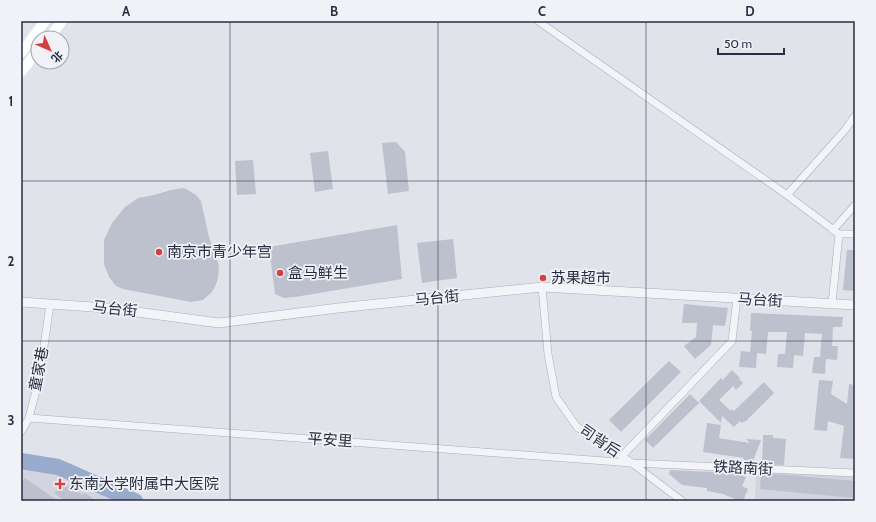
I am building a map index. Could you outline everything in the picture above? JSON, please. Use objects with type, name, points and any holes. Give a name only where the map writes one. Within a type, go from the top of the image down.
[{"type":"main road","points":[[21,53],[45,21]]},
{"type":"main road","points":[[55,30],[62,21]]},
{"type":"main road","points":[[21,72],[30,61]]},
{"type":"street","points":[[538,21],[788,195],[836,232],[855,234]]},
{"type":"street","points":[[788,195],[845,130],[855,116]]},
{"type":"street","points":[[832,304],[836,232],[855,205]]},
{"type":"street","name":"马台街","points":[[21,302],[107,308],[219,322],[338,308],[542,288],[855,305]]},
{"type":"street","name":"司背后","points":[[542,288],[548,354],[556,397],[577,427],[632,463],[682,501]]},
{"type":"street","points":[[622,456],[732,341],[737,298]]},
{"type":"street","name":"童家巷","points":[[21,432],[29,418],[40,376],[50,304]]},
{"type":"street","name":"平安里","points":[[29,418],[632,463]]},
{"type":"street","name":"铁路南街","points":[[632,463],[855,473]]},
{"type":"shaded area","name":"东南大学附属中大医院","points":[[21,461],[58,467],[140,501],[21,501]]},
{"type":"shaded area","points":[[756,468],[802,474],[855,477],[855,501],[755,501]]},
{"type":"building","points":[[396,142],[405,152],[409,191],[388,194],[382,143]]},
{"type":"building","points":[[328,151],[333,189],[315,192],[310,153]]},
{"type":"building","points":[[253,160],[256,194],[237,195],[235,161]]},
{"type":"building","name":"南京市青少年宫","points":[[184,188],[196,195],[201,201],[209,237],[219,266],[218,278],[211,293],[203,300],[191,302],[123,289],[116,286],[109,277],[104,264],[104,240],[112,223],[125,207],[138,198]]},
{"type":"building","points":[[397,225],[402,279],[295,297],[284,298],[275,294],[269,247]]},
{"type":"building","points":[[453,239],[457,278],[422,283],[417,243]]},
{"type":"building","points":[[847,250],[855,250],[855,291],[843,290]]},
{"type":"building","points":[[684,304],[728,308],[725,326],[713,325],[711,345],[695,359],[684,346],[696,337],[697,323],[682,323]]},
{"type":"building","points":[[751,313],[843,317],[842,327],[833,327],[832,346],[838,346],[837,360],[826,359],[825,374],[812,373],[814,357],[820,357],[822,334],[805,333],[803,356],[794,355],[793,368],[777,367],[778,354],[785,354],[787,332],[768,332],[766,354],[757,353],[756,368],[739,367],[741,351],[750,352],[752,331],[750,331]]},
{"type":"building","points":[[669,361],[681,372],[621,432],[609,420]]},
{"type":"building","points":[[732,370],[743,383],[736,390],[733,386],[719,400],[731,411],[732,409],[734,411],[764,382],[774,393],[745,422],[742,423],[740,421],[734,427],[722,416],[721,423],[699,401],[721,378],[723,380]]},
{"type":"building","points":[[819,380],[833,381],[831,394],[847,404],[849,384],[855,385],[855,459],[840,458],[844,426],[828,421],[827,431],[814,430]]},
{"type":"building","points":[[690,394],[699,403],[653,448],[645,440]]},
{"type":"building","points":[[707,423],[721,425],[719,438],[750,443],[746,439],[761,440],[753,461],[743,461],[744,458],[703,452]]},
{"type":"building","points":[[763,435],[773,435],[773,438],[786,439],[784,465],[762,464]]},
{"type":"building","points":[[670,470],[732,474],[737,473],[746,477],[742,486],[748,489],[743,501],[734,501],[735,499],[723,494],[707,491],[707,488],[682,485],[669,474]]},
{"type":"building","points":[[761,474],[855,481],[855,498],[760,489]]},
{"type":"building","points":[[25,478],[58,501],[21,501],[21,482]]},
{"type":"building","points":[[63,483],[83,495],[85,493],[96,501],[65,501],[54,493]]},
{"type":"waterway","points":[[21,461],[58,467],[135,501]]},
{"type":"place","name":"南京市青少年宫","points":[[159,252]]},
{"type":"place","name":"盒马鲜生","points":[[280,273]]},
{"type":"place","name":"苏果超市","points":[[543,278]]},
{"type":"place","name":"东南大学附属中大医院","points":[[60,484]]}]
